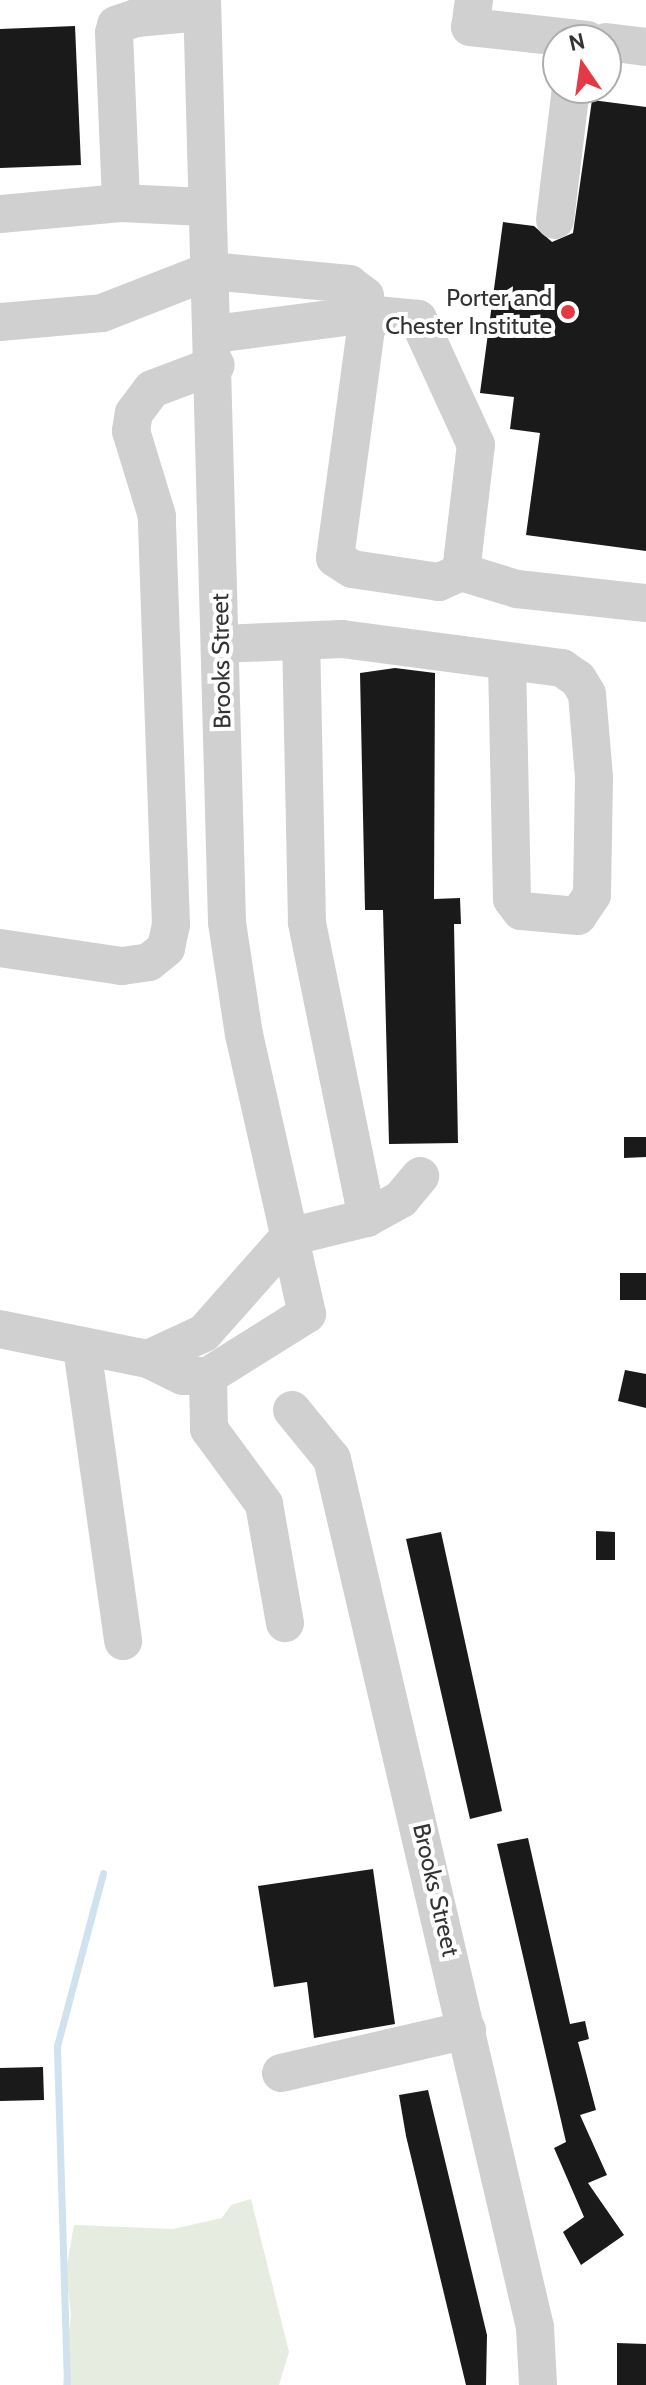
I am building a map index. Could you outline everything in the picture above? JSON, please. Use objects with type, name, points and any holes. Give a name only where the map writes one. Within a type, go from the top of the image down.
[{"type":"street","points":[[474,0],[470,27],[542,35]]},
{"type":"street","points":[[121,203],[116,25],[202,6]]},
{"type":"street","name":"Brooks Street","points":[[202,6],[204,207],[216,350],[220,644],[230,952],[307,1314],[274,1339]]},
{"type":"street","points":[[622,44],[646,47]]},
{"type":"street","points":[[555,220],[569,104]]},
{"type":"street","points":[[0,214],[121,203],[204,207]]},
{"type":"street","points":[[0,322],[57,322],[102,313],[210,271],[349,284],[365,296],[368,314],[335,558],[352,569],[439,582],[461,572],[517,589],[646,603]]},
{"type":"street","points":[[0,948],[122,966],[149,962],[166,948],[171,925],[157,516],[131,431],[134,413],[152,389],[216,350],[368,314],[418,319],[476,445],[461,572]]},
{"type":"street","points":[[220,644],[342,639],[562,668],[587,694],[594,778],[592,895],[578,916],[521,911],[512,899],[507,661]]},
{"type":"street","points":[[301,641],[307,922],[367,1218]]},
{"type":"street","points":[[148,1359],[204,1333],[289,1237],[367,1218],[401,1199],[420,1176]]},
{"type":"street","points":[[233,1303],[243,1329],[274,1339]]},
{"type":"street","points":[[0,1329],[148,1359],[183,1376],[208,1376],[274,1339]]},
{"type":"street","points":[[82,1348],[123,1641]]},
{"type":"street","points":[[208,1376],[209,1429],[264,1504],[285,1623]]},
{"type":"street","name":"Brooks Street","points":[[292,1410],[332,1459],[535,2327],[538,2385]]},
{"type":"street","points":[[281,2073],[467,2030]]},
{"type":"shaded area","points":[[251,2199],[289,2352],[279,2385],[63,2385],[71,2315],[66,2270],[74,2225],[173,2229],[222,2218],[231,2205]]},
{"type":"building","points":[[75,26],[81,165],[0,168],[0,29]]},
{"type":"building","name":"Porter and Chester Institute","points":[[591,104],[646,107],[646,551],[526,535],[540,433],[510,429],[514,397],[480,393],[503,222],[534,226],[552,242],[573,233]]},
{"type":"building","points":[[395,668],[435,673],[434,899],[460,898],[461,924],[454,924],[458,1143],[389,1144],[383,910],[365,910],[360,673]]},
{"type":"building","points":[[624,1137],[646,1137],[646,1157],[624,1158]]},
{"type":"building","points":[[620,1273],[646,1273],[646,1300],[620,1300]]},
{"type":"building","points":[[625,1370],[646,1374],[646,1408],[618,1401]]},
{"type":"building","points":[[596,1531],[615,1532],[615,1560],[596,1560]]},
{"type":"building","points":[[441,1532],[502,1811],[470,1819],[406,1539]]},
{"type":"building","points":[[528,1838],[570,2024],[585,2021],[589,2039],[578,2042],[596,2110],[580,2115],[607,2175],[588,2183],[624,2235],[581,2265],[563,2232],[584,2217],[554,2148],[566,2142],[497,1844]]},
{"type":"building","points":[[373,1869],[395,2024],[314,2038],[307,1982],[274,1987],[258,1886]]},
{"type":"building","points":[[43,2067],[44,2100],[0,2101],[0,2068]]},
{"type":"building","points":[[428,2090],[487,2335],[486,2385],[466,2385],[406,2136],[399,2095]]},
{"type":"building","points":[[617,2343],[646,2344],[646,2385],[617,2385]]},
{"type":"waterway","points":[[67,2385],[57,2046],[103,1873]]},
{"type":"place","name":"Porter and Chester Institute","points":[[568,312]]}]
